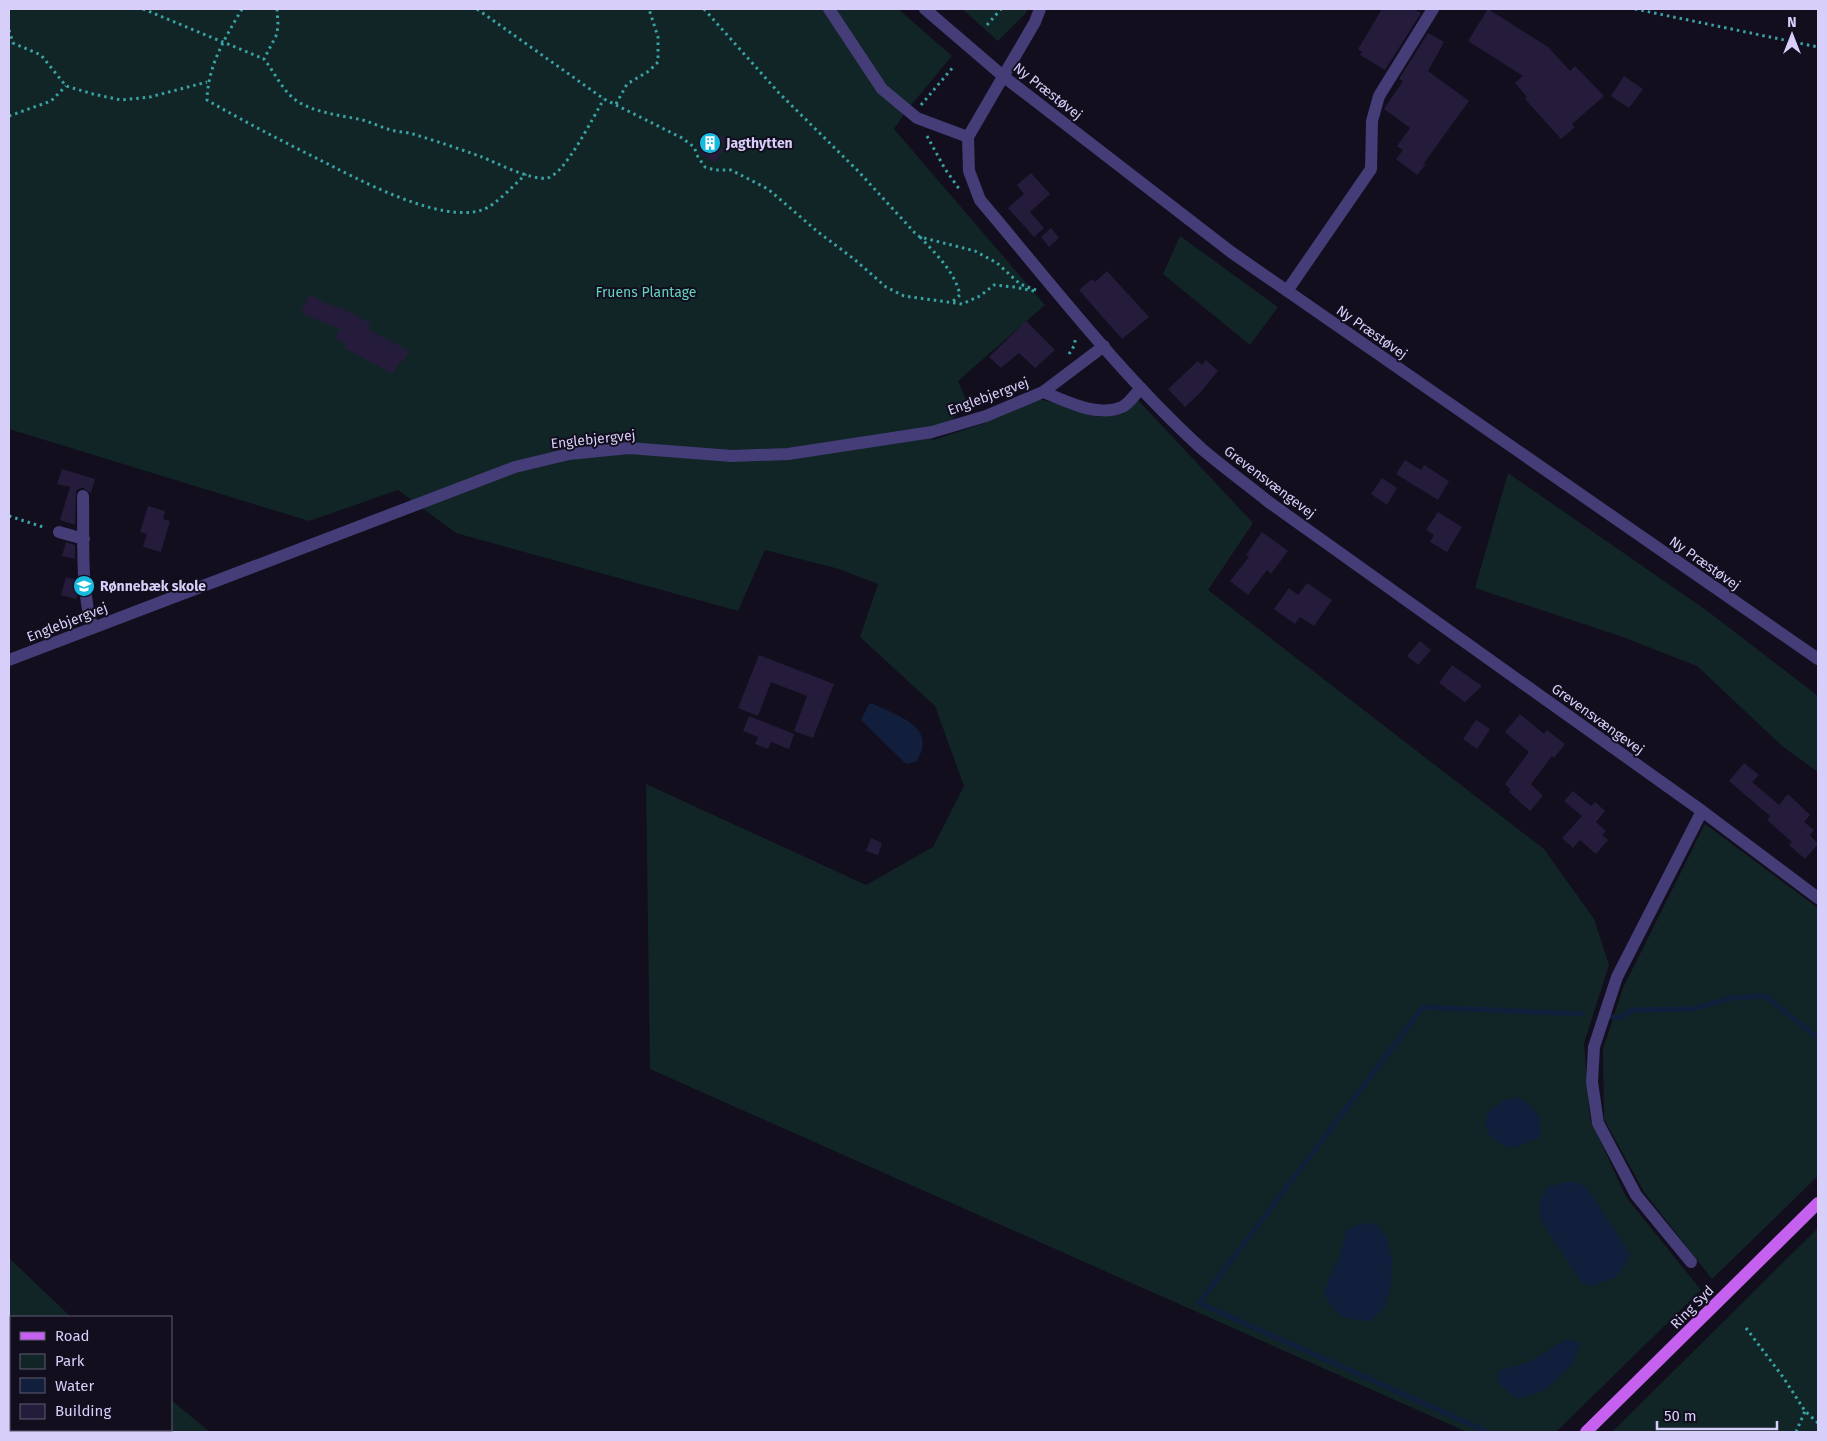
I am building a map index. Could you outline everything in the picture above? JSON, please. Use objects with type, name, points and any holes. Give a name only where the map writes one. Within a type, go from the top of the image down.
[{"type":"main road","name":"Ring Syd","points":[[1586,1432],[1818,1203]]},
{"type":"street","points":[[829,9],[882,89],[917,118],[968,137],[1035,22],[1040,9]]},
{"type":"street","name":"Ny Præstøvej","points":[[925,9],[1003,76],[1231,252],[1818,659]]},
{"type":"street","points":[[1287,291],[1371,169],[1372,121],[1379,96],[1433,9]]},
{"type":"street","name":"Grevensvængevej","points":[[968,137],[969,171],[980,200],[1141,388],[1202,449],[1270,503],[1702,811],[1818,898]]},
{"type":"street","name":"Englebjergvej","points":[[9,660],[514,467],[569,454],[629,448],[732,456],[788,454],[932,432],[986,416],[1043,392],[1104,346]]},
{"type":"street","points":[[1043,392],[1077,405],[1103,411],[1123,407],[1141,388]]},
{"type":"street","points":[[83,496],[85,596],[93,628]]},
{"type":"street","points":[[59,532],[84,539]]},
{"type":"street","points":[[1691,1262],[1636,1195],[1598,1123],[1592,1082],[1594,1047],[1618,977],[1702,811]]},
{"type":"path","points":[[143,9],[264,60],[272,69],[285,91],[310,108],[339,117],[360,119],[378,126],[412,134],[465,151],[526,174],[547,178],[557,174],[570,157],[604,99]]},
{"type":"path","points":[[242,9],[222,43],[207,82],[207,100],[369,185],[418,204],[458,212],[482,210],[502,196],[526,174]]},
{"type":"path","points":[[264,60],[277,34],[277,9]]},
{"type":"path","points":[[477,9],[604,99],[666,129],[694,147],[705,167],[715,170],[732,170],[768,189],[886,286],[904,296],[962,304],[980,296],[994,285],[1014,286],[1043,293],[1020,284],[997,263],[975,251],[920,237]]},
{"type":"path","points":[[616,104],[628,84],[649,71],[658,62],[658,37],[649,9]]},
{"type":"path","points":[[704,9],[779,93],[858,171],[950,272],[958,286],[960,295],[951,302]]},
{"type":"path","points":[[987,25],[1001,9]]},
{"type":"path","points":[[1635,9],[1818,47]]},
{"type":"path","points":[[9,30],[13,43],[42,55],[66,86],[93,94],[121,100],[150,97],[207,82]]},
{"type":"path","points":[[9,116],[51,101],[66,86]]},
{"type":"path","points":[[1066,358],[1076,340]]},
{"type":"path","points":[[9,516],[59,532]]},
{"type":"path","points":[[1746,1328],[1783,1377],[1805,1411],[1818,1423]]},
{"type":"path","points":[[1796,1432],[1805,1411]]},
{"type":"green space","name":"Fruens Plantage","points":[[9,9],[898,9],[952,56],[907,110],[894,129],[1045,305],[958,381],[968,404],[930,441],[982,424],[1040,399],[1099,417],[1123,414],[1138,400],[1253,523],[1208,590],[1544,849],[1594,919],[1609,965],[1584,1043],[1590,1118],[1626,1197],[1701,1290],[1556,1432],[1467,1432],[650,1069],[646,784],[866,885],[933,847],[964,786],[935,706],[860,637],[878,584],[839,569],[765,550],[738,611],[456,533],[398,490],[309,521],[9,429]]},
{"type":"green space","points":[[962,9],[1027,9],[1026,13],[998,41]]},
{"type":"green space","points":[[1180,236],[1278,307],[1250,345],[1163,274]]},
{"type":"green space","points":[[1508,473],[1706,610],[1818,696],[1818,772],[1782,746],[1697,666],[1620,636],[1475,588]]},
{"type":"green space","points":[[1705,824],[1818,908],[1818,1176],[1712,1279],[1644,1192],[1604,1119],[1603,1049],[1623,988]]},
{"type":"green space","points":[[1818,1228],[1818,1432],[1612,1432]]},
{"type":"green space","points":[[9,1258],[70,1316],[10,1316],[10,1324]]},
{"type":"green space","points":[[172,1401],[210,1432],[132,1431],[172,1431]]},
{"type":"water","points":[[869,704],[904,718],[919,731],[922,740],[922,750],[916,762],[906,764],[861,720]]},
{"type":"water","points":[[1519,1097],[1530,1105],[1537,1114],[1541,1130],[1540,1137],[1517,1147],[1505,1147],[1489,1135],[1485,1125],[1488,1112],[1504,1100]]},
{"type":"water","points":[[1577,1182],[1588,1189],[1630,1254],[1624,1267],[1615,1277],[1594,1286],[1582,1283],[1540,1219],[1539,1203],[1547,1188],[1560,1183]]},
{"type":"water","points":[[1362,1223],[1377,1225],[1386,1236],[1392,1259],[1391,1285],[1385,1306],[1370,1321],[1347,1318],[1341,1315],[1332,1307],[1324,1292],[1340,1254],[1347,1230]]},
{"type":"water","points":[[1567,1339],[1580,1343],[1572,1365],[1547,1389],[1518,1399],[1497,1383],[1499,1371],[1529,1362]]},
{"type":"building","points":[[1382,9],[1413,9],[1421,13],[1385,70],[1360,55],[1362,52],[1358,49]]},
{"type":"building","points":[[1488,9],[1548,47],[1570,71],[1575,66],[1604,96],[1572,124],[1575,127],[1561,139],[1525,99],[1527,97],[1515,83],[1523,76],[1468,41]]},
{"type":"building","points":[[1428,33],[1444,42],[1428,71],[1469,101],[1417,175],[1396,159],[1403,150],[1397,146],[1410,128],[1384,109],[1403,81],[1399,79]]},
{"type":"building","points":[[1624,76],[1643,89],[1629,108],[1611,96]]},
{"type":"building","name":"Jagthytten","points":[[712,130],[725,139],[719,147],[723,150],[715,163],[700,153],[702,150],[700,149]]},
{"type":"building","points":[[1031,173],[1050,194],[1030,212],[1044,228],[1034,237],[1008,208],[1024,194],[1017,185]]},
{"type":"building","points":[[1051,228],[1059,238],[1049,247],[1041,237]]},
{"type":"building","points":[[1107,271],[1149,317],[1122,339],[1079,290],[1092,279],[1095,282]]},
{"type":"building","points":[[309,295],[339,309],[340,307],[371,324],[368,329],[409,351],[403,362],[400,361],[393,374],[344,348],[346,344],[335,338],[340,329],[301,313]]},
{"type":"building","points":[[1026,321],[1055,350],[1035,368],[1019,353],[1001,368],[989,357]]},
{"type":"building","points":[[1206,360],[1218,371],[1199,394],[1185,407],[1168,389],[1198,361],[1202,365]]},
{"type":"building","points":[[1405,460],[1421,470],[1424,465],[1449,481],[1438,500],[1396,474]]},
{"type":"building","points":[[62,469],[95,479],[91,493],[83,488],[78,489],[76,492],[75,525],[60,520],[70,487],[57,484]]},
{"type":"building","points":[[1382,478],[1397,488],[1387,505],[1371,494]]},
{"type":"building","points":[[148,506],[165,511],[163,519],[170,521],[161,552],[143,547],[147,534],[140,532]]},
{"type":"building","points":[[1438,512],[1462,527],[1447,552],[1430,542],[1434,535],[1426,530]]},
{"type":"building","points":[[1262,532],[1288,551],[1271,574],[1267,570],[1248,595],[1230,581],[1249,557],[1246,555]]},
{"type":"building","points":[[66,542],[75,545],[75,559],[62,556]]},
{"type":"building","points":[[66,577],[76,580],[78,594],[76,599],[61,595]]},
{"type":"building","points":[[1307,583],[1332,600],[1314,626],[1300,617],[1295,624],[1274,609],[1289,588],[1298,595]]},
{"type":"building","points":[[1420,641],[1431,650],[1418,665],[1407,656]]},
{"type":"building","points":[[759,655],[834,684],[813,738],[794,731],[807,696],[771,682],[758,716],[738,708]]},
{"type":"building","points":[[1452,665],[1482,686],[1465,702],[1439,683]]},
{"type":"building","points":[[1520,714],[1544,734],[1547,730],[1565,744],[1554,758],[1552,756],[1531,784],[1543,796],[1530,811],[1509,792],[1511,790],[1505,784],[1529,752],[1505,732]]},
{"type":"building","points":[[749,716],[794,734],[789,749],[771,742],[768,749],[755,744],[758,737],[743,731]]},
{"type":"building","points":[[1476,720],[1490,729],[1477,749],[1463,739]]},
{"type":"building","points":[[1744,763],[1759,775],[1752,782],[1779,805],[1788,794],[1810,815],[1804,822],[1814,830],[1810,835],[1818,844],[1805,859],[1789,845],[1792,842],[1767,820],[1770,816],[1729,781]]},
{"type":"building","points":[[1573,791],[1591,806],[1595,802],[1605,811],[1596,822],[1606,831],[1602,835],[1608,840],[1596,854],[1580,840],[1573,848],[1562,838],[1582,816],[1564,801]]},
{"type":"building","points":[[871,838],[882,843],[878,855],[866,851]]},
{"type":"waterway","points":[[1610,1017],[1619,1018],[1633,1010],[1693,1009],[1731,998],[1765,996],[1818,1038]]},
{"type":"waterway","points":[[1488,1432],[1199,1303],[1423,1007],[1583,1014]]},
{"type":"place","name":"Jagthytten","points":[[710,143]]},
{"type":"place","name":"Rønnebæk skole","points":[[84,586]]}]
